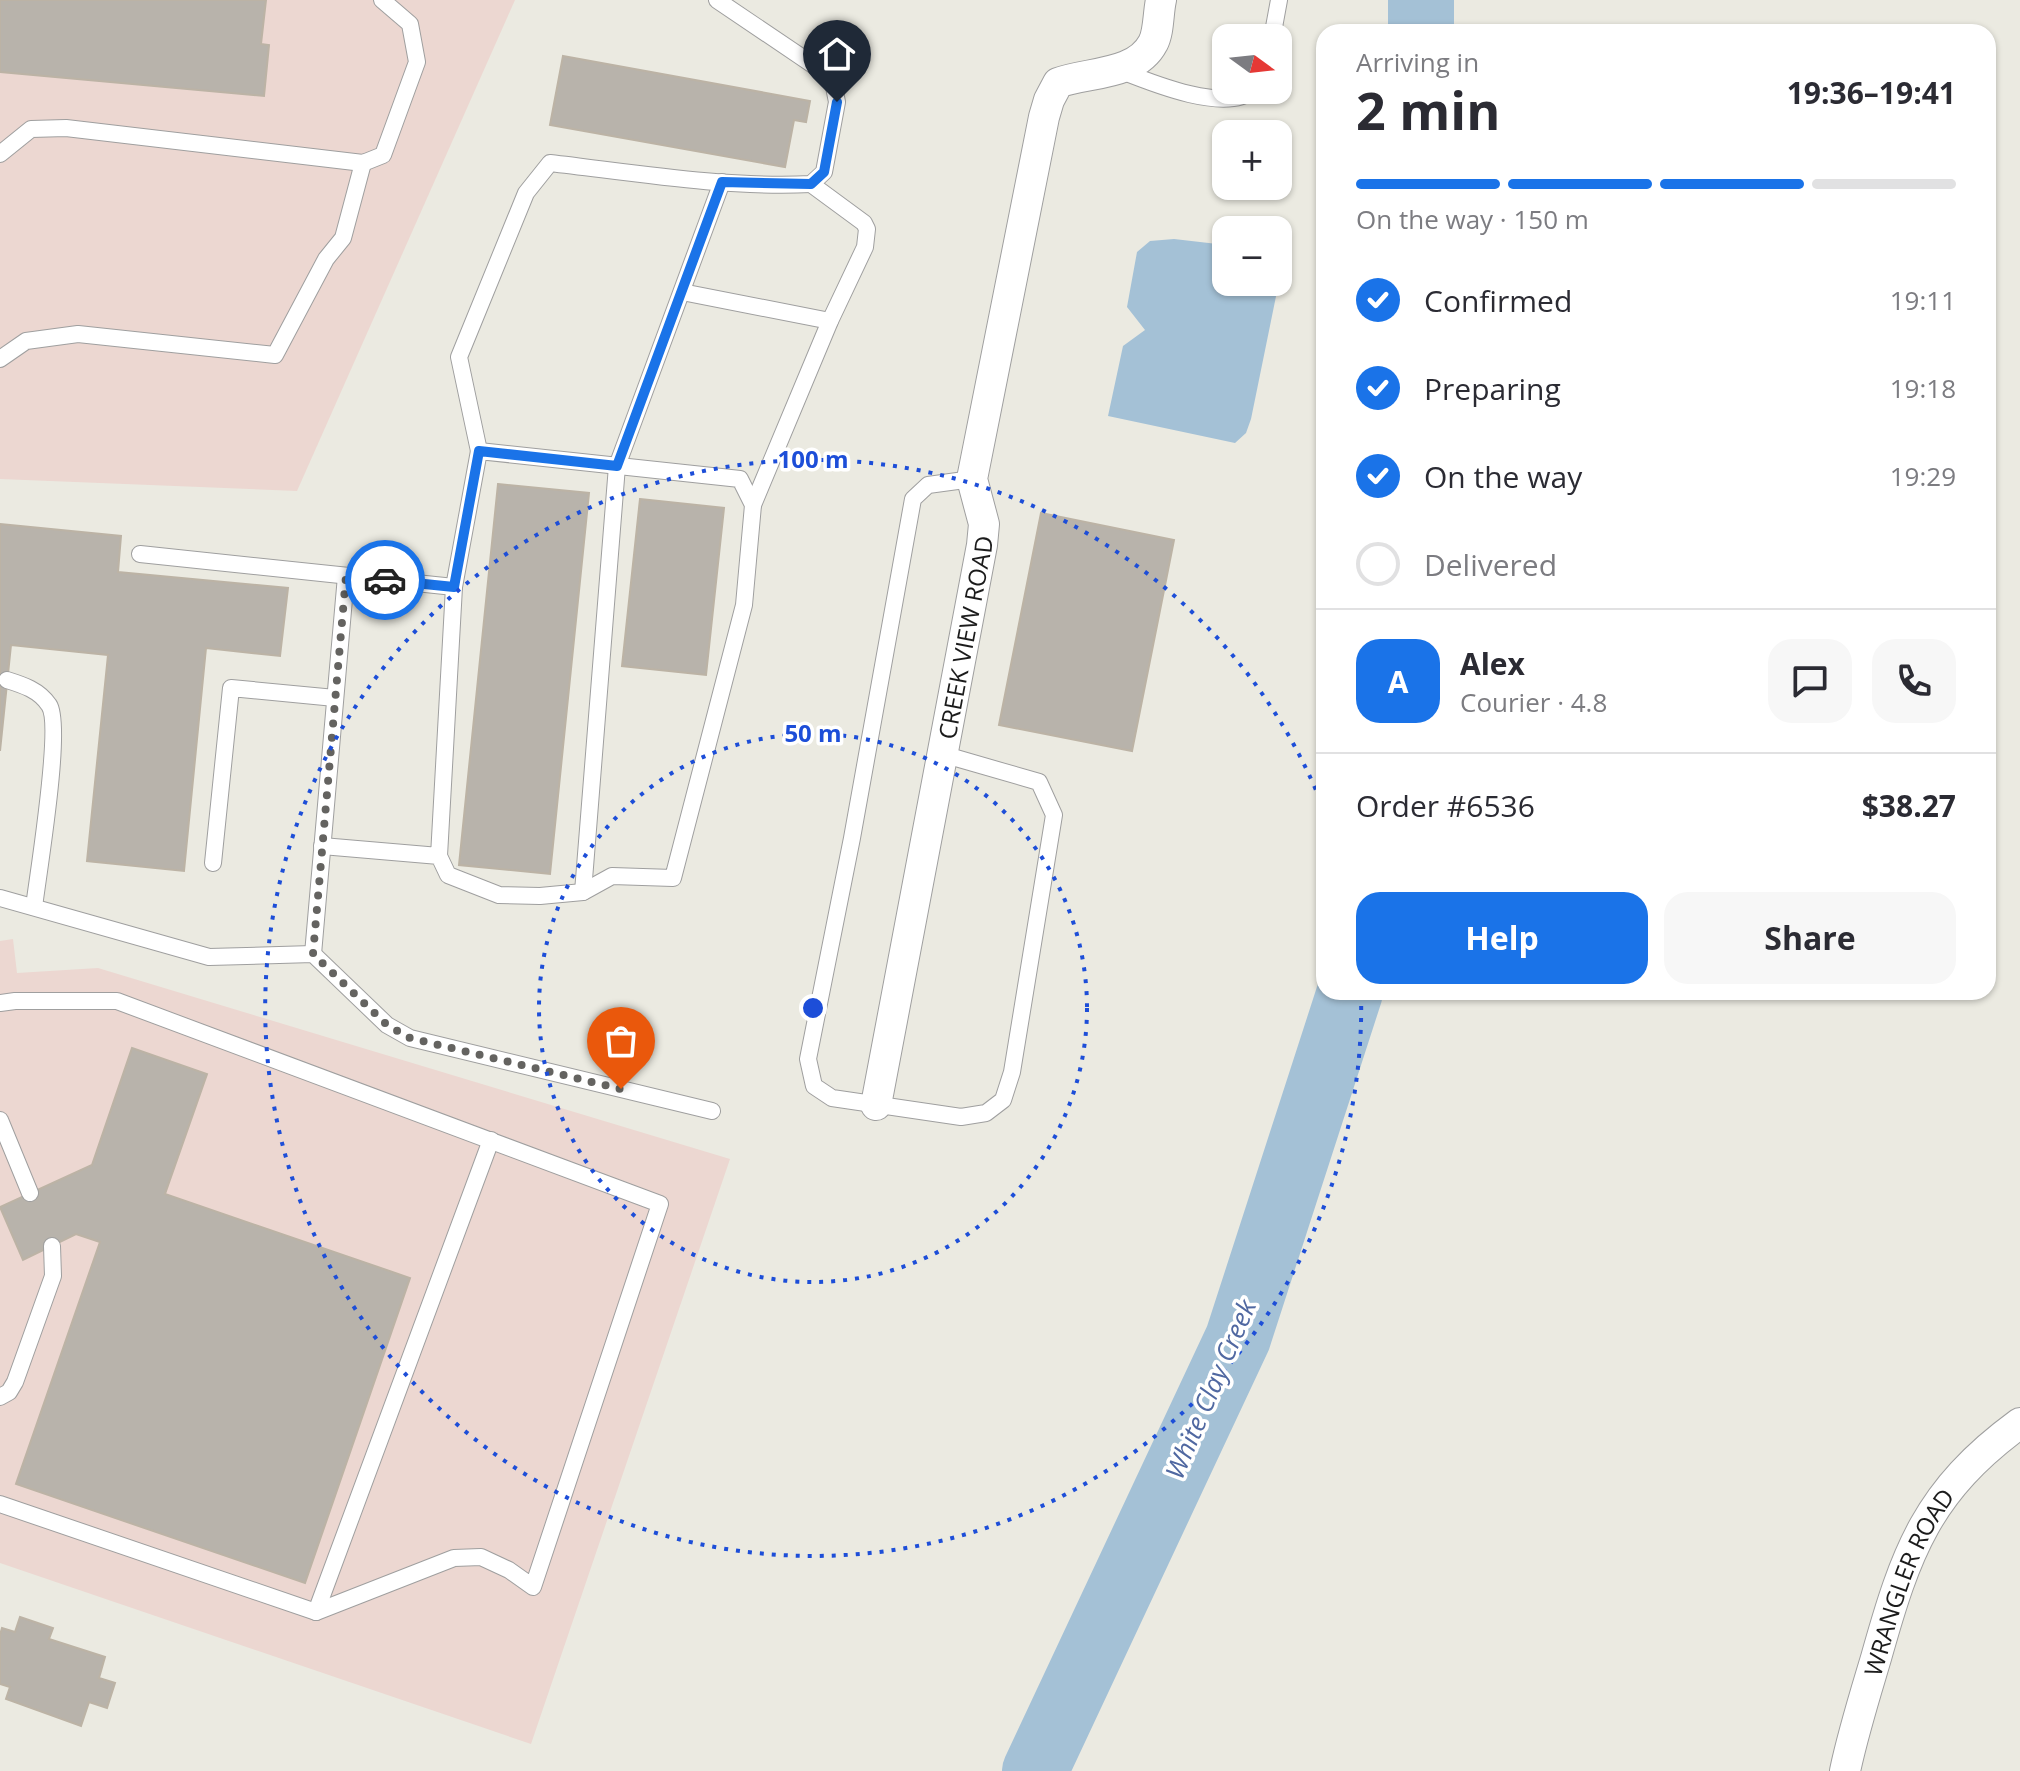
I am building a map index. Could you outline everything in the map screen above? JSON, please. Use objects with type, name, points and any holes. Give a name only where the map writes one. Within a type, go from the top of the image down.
[{"type":"street","name":"CREEK VIEW ROAD","points":[[876,1105],[982,545],[984,524],[972,479],[1049,100],[1058,83],[1078,75],[1098,76],[1118,70],[1138,58],[1153,44],[1161,0]]},
{"type":"street","name":"WRANGLER ROAD","points":[[1845,1771],[1891,1604],[1910,1550],[1931,1512],[1958,1477],[1991,1444],[2020,1423]]},
{"type":"lane","points":[[0,154],[31,129],[66,128],[363,163],[383,155],[417,62],[410,24],[382,0]]},
{"type":"lane","points":[[717,0],[825,73],[834,87],[837,102],[824,172],[811,184]]},
{"type":"lane","points":[[1275,24],[1279,0]]},
{"type":"lane","points":[[1118,70],[1156,85],[1212,97]]},
{"type":"lane","points":[[0,359],[26,341],[78,334],[275,355],[326,259],[343,238],[363,163]]},
{"type":"lane","points":[[550,163],[722,182],[811,184],[864,223],[867,229],[865,247],[830,321],[753,505],[744,605],[673,878],[612,876],[583,892],[540,896],[499,895],[448,875],[439,856],[454,587],[479,451],[459,357],[526,193],[550,163]]},
{"type":"lane","points":[[583,892],[617,466],[722,182]]},
{"type":"lane","points":[[682,292],[830,321]]},
{"type":"lane","points":[[479,451],[740,479],[753,505]]},
{"type":"lane","points":[[942,754],[1039,782],[1054,815],[1012,1072],[1003,1100],[986,1113],[961,1117],[832,1098],[814,1086],[808,1059],[852,838],[913,499],[928,485],[972,479]]},
{"type":"lane","points":[[140,554],[454,587]]},
{"type":"lane","points":[[313,954],[346,576]]},
{"type":"lane","points":[[7,680],[40,694],[52,707],[54,737],[34,907]]},
{"type":"lane","points":[[213,863],[231,688],[335,698]]},
{"type":"lane","points":[[322,846],[439,856]]},
{"type":"lane","points":[[0,898],[209,957],[313,954],[387,1025],[410,1038],[712,1111]]},
{"type":"lane","points":[[0,1003],[117,1001],[660,1204],[533,1587],[509,1570],[481,1557],[454,1558],[316,1612],[0,1504]]},
{"type":"lane","points":[[0,1120],[30,1193]]},
{"type":"lane","points":[[316,1612],[491,1140]]},
{"type":"lane","points":[[0,1397],[9,1392],[15,1382],[53,1276],[52,1246]]},
{"type":"shaded area","points":[[0,0],[515,0],[297,491],[0,479]]},
{"type":"shaded area","points":[[13,939],[17,973],[98,968],[730,1159],[531,1744],[0,1563],[0,941]]},
{"type":"water","points":[[1174,239],[1212,243],[1212,296],[1276,296],[1251,419],[1246,433],[1235,443],[1108,416],[1123,346],[1145,330],[1127,307],[1137,252],[1150,241]]},
{"type":"building","points":[[0,0],[266,0],[261,44],[269,45],[264,96],[0,72]]},
{"type":"building","points":[[563,56],[810,101],[806,122],[794,120],[785,167],[550,125]]},
{"type":"building","points":[[498,484],[589,493],[550,874],[459,865]]},
{"type":"building","points":[[640,499],[724,508],[706,675],[622,666]]},
{"type":"building","points":[[1041,513],[1174,540],[1132,751],[999,725]]},
{"type":"building","points":[[0,524],[121,536],[118,572],[288,588],[280,656],[206,648],[184,871],[87,861],[108,655],[11,645],[0,751]]},
{"type":"building","points":[[132,1048],[207,1074],[165,1194],[410,1278],[305,1583],[16,1484],[100,1242],[76,1234],[23,1260],[0,1207],[92,1165]]},
{"type":"building","points":[[20,1617],[53,1628],[49,1639],[105,1657],[99,1678],[115,1683],[107,1708],[89,1702],[81,1726],[6,1699],[10,1687],[0,1684],[0,1635],[2,1628],[15,1632]]},
{"type":"waterway","name":"White Clay Creek","points":[[1421,0],[1421,24]]},
{"type":"waterway","name":"White Clay Creek","points":[[1035,1771],[1238,1338],[1347,1000]]},
{"type":"way so far","points":[[385,580],[346,576],[313,954],[387,1025],[410,1038],[621,1089]]},
{"type":"route","points":[[385,580],[454,587],[479,451],[617,466],[722,182],[811,184],[824,172],[837,102]]}]
